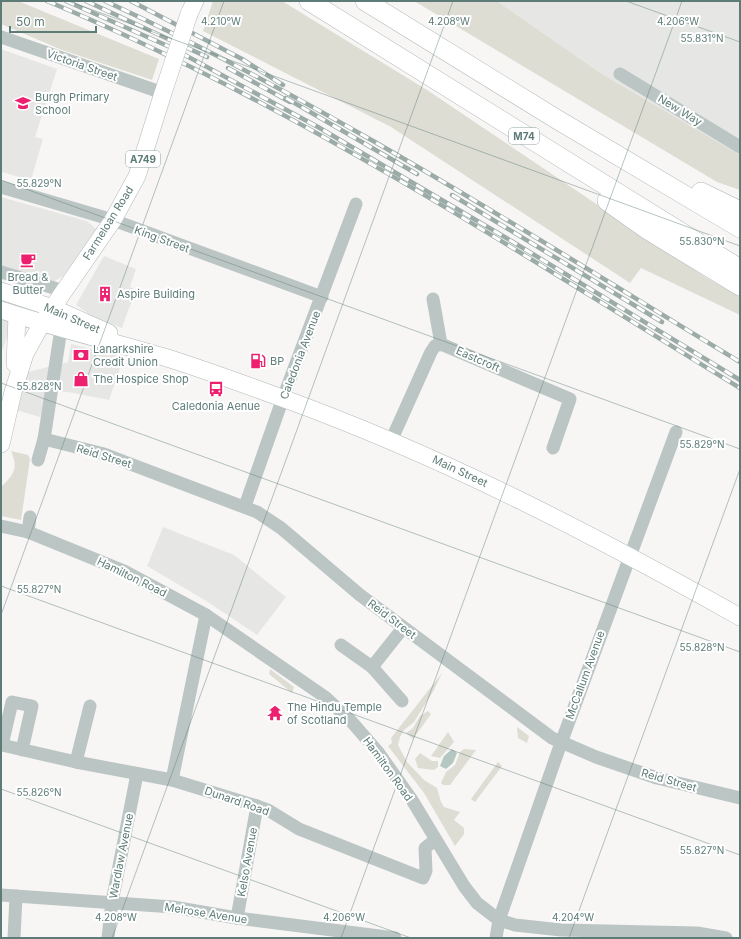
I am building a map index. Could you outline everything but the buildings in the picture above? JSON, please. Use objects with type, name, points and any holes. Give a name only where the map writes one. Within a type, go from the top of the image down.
[{"type":"highway","name":"M74","points":[[309,1],[740,269]]},
{"type":"highway","points":[[365,1],[558,120],[740,228]]},
{"type":"highway","name":"M74","points":[[477,106],[648,230],[740,286]]},
{"type":"highway","points":[[558,120],[740,211]]},
{"type":"main road","name":"Farmeloan Road","points":[[42,323],[113,220],[137,176],[192,8]]},
{"type":"main road","name":"Main Street","points":[[1,291],[52,308],[164,358]]},
{"type":"main road","name":"Main Street","points":[[1,310],[61,329],[164,358],[283,398],[391,441],[496,488],[629,554],[740,617]]},
{"type":"main road","name":"A749","points":[[13,392],[17,340],[17,316]]},
{"type":"main road","name":"A749","points":[[1,444],[13,392],[25,354],[42,323]]},
{"type":"street","name":"Victoria Street","points":[[1,37],[163,93]]},
{"type":"street","name":"New Way","points":[[620,74],[740,147]]},
{"type":"street","name":"King Street","points":[[1,187],[113,220],[322,297]]},
{"type":"street","name":"Caledonia Avenue","points":[[245,506],[283,398],[356,204]]},
{"type":"street","name":"Main Street","points":[[1,272],[64,291]]},
{"type":"street","points":[[391,441],[431,352],[435,346],[441,344],[432,299]]},
{"type":"street","points":[[38,460],[44,439],[59,351],[61,329]]},
{"type":"street","name":"Eastcroft","points":[[441,344],[570,399],[553,448]]},
{"type":"street","name":"McCallum Avenue","points":[[496,938],[499,920],[561,743],[629,554],[676,432]]},
{"type":"street","name":"Reid Street","points":[[44,439],[104,454],[245,506],[257,512],[281,528],[360,595],[403,628],[561,743],[657,778],[740,798]]},
{"type":"street","points":[[28,532],[30,517]]},
{"type":"street","name":"Hamilton Road","points":[[1,526],[28,532],[124,571],[206,615],[325,697],[350,720],[387,764],[412,800],[435,840],[477,903],[499,920],[515,925],[561,930],[710,936],[726,938]]},
{"type":"street","points":[[172,780],[206,615]]},
{"type":"street","points":[[372,666],[403,628]]},
{"type":"street","points":[[341,644],[372,666],[402,701]]},
{"type":"street","points":[[76,762],[90,706]]},
{"type":"street","name":"Dunard Road","points":[[22,750],[172,780],[257,806],[268,810],[299,829],[423,878],[426,871],[425,848],[435,840]]},
{"type":"street","name":"Wardlaw Avenue","points":[[108,938],[112,902],[138,774]]},
{"type":"street","name":"Kelso Avenue","points":[[237,918],[257,806]]},
{"type":"street","name":"Melrose Avenue","points":[[1,895],[173,907],[237,918],[395,938]]},
{"type":"street","points":[[14,938],[16,896]]},
{"type":"shaded area","points":[[1,1],[18,1],[159,59],[152,80],[62,50],[1,24]]},
{"type":"shaded area","points":[[213,1],[282,1],[427,90],[705,277],[740,297],[740,315],[641,268],[630,283],[391,127],[203,31]]},
{"type":"shaded area","points":[[414,1],[497,1],[602,74],[740,155],[740,190],[717,182]]},
{"type":"shaded area","points":[[497,1],[740,1],[740,155],[602,74]]},
{"type":"shaded area","name":"Burgh Primary School","points":[[1,49],[57,69],[35,137],[43,139],[31,180],[1,172]]},
{"type":"shaded area","points":[[1,197],[87,221],[96,229],[63,276],[45,287],[1,278]]},
{"type":"shaded area","name":"Aspire Building","points":[[104,256],[136,269],[130,287],[137,290],[122,328],[93,317],[76,305]]},
{"type":"shaded area","points":[[1,314],[8,319],[8,334],[1,354]]},
{"type":"shaded area","points":[[71,344],[124,357],[109,400],[68,392],[49,391],[40,417],[16,410],[28,372],[68,362]]},
{"type":"shaded area","points":[[11,451],[28,455],[30,459],[21,520],[1,516],[2,486],[10,478],[15,466]]},
{"type":"shaded area","points":[[163,527],[234,555],[286,597],[257,635],[203,599],[147,566]]},
{"type":"shaded area","points":[[270,669],[294,687],[292,693],[269,674]]},
{"type":"shaded area","points":[[442,673],[434,690],[414,722],[404,730],[398,745],[407,762],[424,780],[437,788],[444,807],[460,812],[454,820],[464,828],[464,834],[455,846],[424,793],[388,746],[392,743],[391,738]]},
{"type":"shaded area","points":[[428,711],[431,714],[413,739],[406,733],[413,728],[420,716]]},
{"type":"shaded area","points":[[517,727],[529,736],[527,743],[518,738]]},
{"type":"shaded area","points":[[448,732],[454,742],[440,758],[431,756]]},
{"type":"shaded area","points":[[452,749],[457,753],[453,763],[446,769],[440,766],[444,756]]},
{"type":"shaded area","points":[[464,749],[476,750],[450,785],[443,785],[441,783],[446,772],[455,765],[460,752]]},
{"type":"shaded area","points":[[420,753],[432,761],[438,761],[438,767],[434,770],[418,768],[415,759]]},
{"type":"shaded area","points":[[498,762],[502,766],[475,802],[471,799]]},
{"type":"railway","points":[[47,1],[138,41],[227,85],[314,132],[401,181],[486,232],[740,388]]},
{"type":"railway","points":[[66,1],[170,47],[318,127],[513,242],[740,380]]},
{"type":"railway","points":[[86,1],[207,57]]},
{"type":"railway","points":[[105,1],[187,41],[348,127],[506,219],[740,362]]},
{"type":"railway","points":[[131,1],[242,59],[283,85]]},
{"type":"railway","points":[[228,68],[290,102]]},
{"type":"railway","points":[[286,98],[417,174]]},
{"type":"railway","points":[[452,195],[662,322]]},
{"type":"place","name":"Burgh Primary School","points":[[23,103]]},
{"type":"place","name":"Bread & Butter","points":[[28,260]]},
{"type":"place","name":"Aspire Building","points":[[105,294]]},
{"type":"place","name":"Lanarkshire Credit Union","points":[[81,355]]},
{"type":"place","name":"BP","points":[[258,361]]},
{"type":"place","name":"The Hospice Shop","points":[[81,379]]},
{"type":"place","name":"Caledonia Aenue","points":[[216,389]]},
{"type":"place","name":"The Hindu Temple of Scotland","points":[[275,713]]}]
